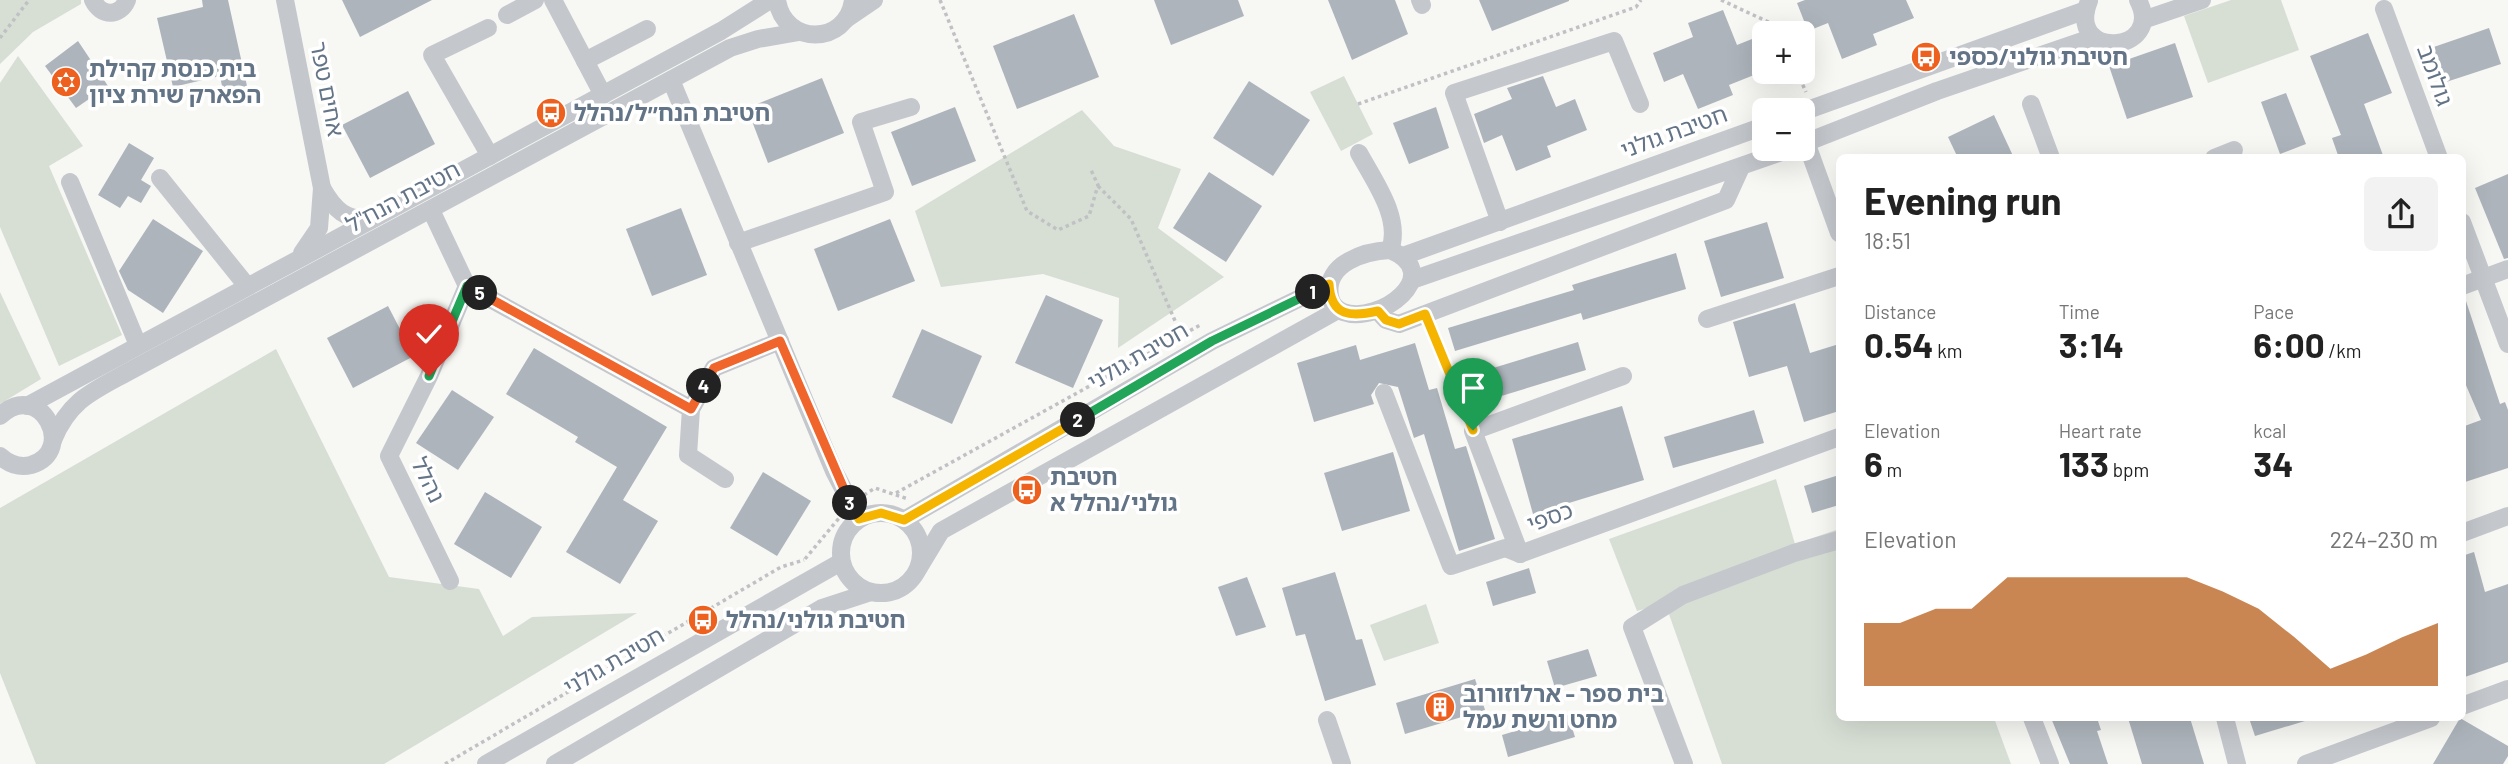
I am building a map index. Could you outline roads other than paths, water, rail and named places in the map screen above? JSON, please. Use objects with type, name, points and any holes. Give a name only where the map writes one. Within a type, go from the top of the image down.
[{"type":"street","points":[[93,0],[98,9],[110,13],[121,10],[127,0]]},
{"type":"street","name":"אחים טפר","points":[[285,0],[322,188]]},
{"type":"street","points":[[507,15],[535,0]]},
{"type":"street","points":[[553,0],[603,95]]},
{"type":"street","name":"חטיבת הנח\"ל","points":[[0,416],[13,407],[27,406],[721,32],[770,0]]},
{"type":"street","points":[[777,0],[785,21],[799,32]]},
{"type":"street","points":[[846,19],[853,0]]},
{"type":"street","name":"חטיבת הנח\"ל","points":[[2,459],[23,466],[37,463],[48,453],[62,418],[86,395],[730,48],[758,38],[799,32],[810,36],[827,34],[874,0]]},
{"type":"street","points":[[2088,5],[2085,20],[2094,37],[2101,42],[2119,44],[2135,36],[2143,20],[2138,0]]},
{"type":"street","points":[[2143,20],[2202,0]]},
{"type":"street","points":[[1815,107],[2088,5]]},
{"type":"street","name":"גולומב","points":[[2385,9],[2438,154]]},
{"type":"street","points":[[488,28],[432,55],[490,156]]},
{"type":"street","points":[[585,61],[647,29]]},
{"type":"street","points":[[1815,139],[1937,91],[2094,37]]},
{"type":"street","points":[[1500,222],[1454,93],[1614,41],[1640,104]]},
{"type":"street","points":[[671,80],[834,471],[859,519]]},
{"type":"street","points":[[2031,104],[2049,154]]},
{"type":"street","points":[[738,243],[885,192],[861,122],[911,107]]},
{"type":"street","name":"חטיבת גולני","points":[[1397,253],[1500,222],[1752,130]]},
{"type":"street","points":[[2224,154],[2234,150]]},
{"type":"street","points":[[1359,153],[1389,209],[1393,242],[1397,253],[1412,266],[1412,280],[1400,297],[1378,311],[1349,314],[1338,310],[1330,299],[1329,284],[1337,270],[1348,261],[1372,251],[1397,253]]},
{"type":"street","points":[[1412,280],[1757,161]]},
{"type":"street","points":[[1806,161],[1836,226]]},
{"type":"street","points":[[1378,311],[1386,320],[1399,324],[1726,200],[1741,167]]},
{"type":"street","points":[[160,178],[247,286]]},
{"type":"street","points":[[70,182],[138,345]]},
{"type":"street","points":[[322,188],[331,203],[350,218],[376,217]]},
{"type":"street","points":[[295,261],[313,242],[319,228],[322,188]]},
{"type":"street","points":[[431,210],[467,286],[691,409]]},
{"type":"street","points":[[2466,233],[2508,344]]},
{"type":"street","points":[[2466,284],[2508,269]]},
{"type":"street","points":[[1707,318],[1836,277]]},
{"type":"street","name":"חטיבת גולני","points":[[904,520],[1190,354],[1329,284]]},
{"type":"street","name":"נהלל","points":[[450,581],[389,456],[429,376],[467,286]]},
{"type":"street","points":[[555,764],[822,608],[871,592],[893,592],[904,586],[918,569],[941,531],[1338,310]]},
{"type":"street","points":[[725,479],[688,455],[691,409],[714,368],[780,341]]},
{"type":"street","points":[[1520,554],[1473,430],[1623,376]]},
{"type":"street","name":"כספי","points":[[1384,393],[1451,566],[1505,548],[1520,554],[1836,438]]},
{"type":"street","points":[[27,406],[47,418],[53,440]]},
{"type":"street","points":[[871,592],[852,581],[841,562],[844,538],[859,519],[881,513],[904,520],[920,542],[918,569]]},
{"type":"street","points":[[2466,532],[2508,516]]},
{"type":"street","points":[[1684,764],[1632,628],[1683,595],[1794,553],[1836,541]]},
{"type":"street","name":"חטיבת גולני","points":[[486,764],[841,562]]},
{"type":"street","points":[[2466,705],[2508,689]]},
{"type":"street","points":[[1326,720],[1342,764]]},
{"type":"street","points":[[2033,721],[2050,764]]},
{"type":"street","points":[[2226,721],[2237,764]]},
{"type":"street","points":[[2306,764],[2423,721]]},
{"type":"place","name":"חטיבת גולני/כספי","points":[[1926,57]]},
{"type":"place","name":"בית כנסת קהילת הפארק שירת ציון","points":[[66,82]]},
{"type":"place","name":"חטיבת הנח״ל/נהלל","points":[[551,113]]},
{"type":"place","name":"חטיבת גולני/נהלל א","points":[[1027,490]]},
{"type":"place","name":"חטיבת גולני/נהלל","points":[[703,620]]},
{"type":"place","name":"בית ספר - ארלוזורוב מחט ורשת עמל","points":[[1440,707]]}]
